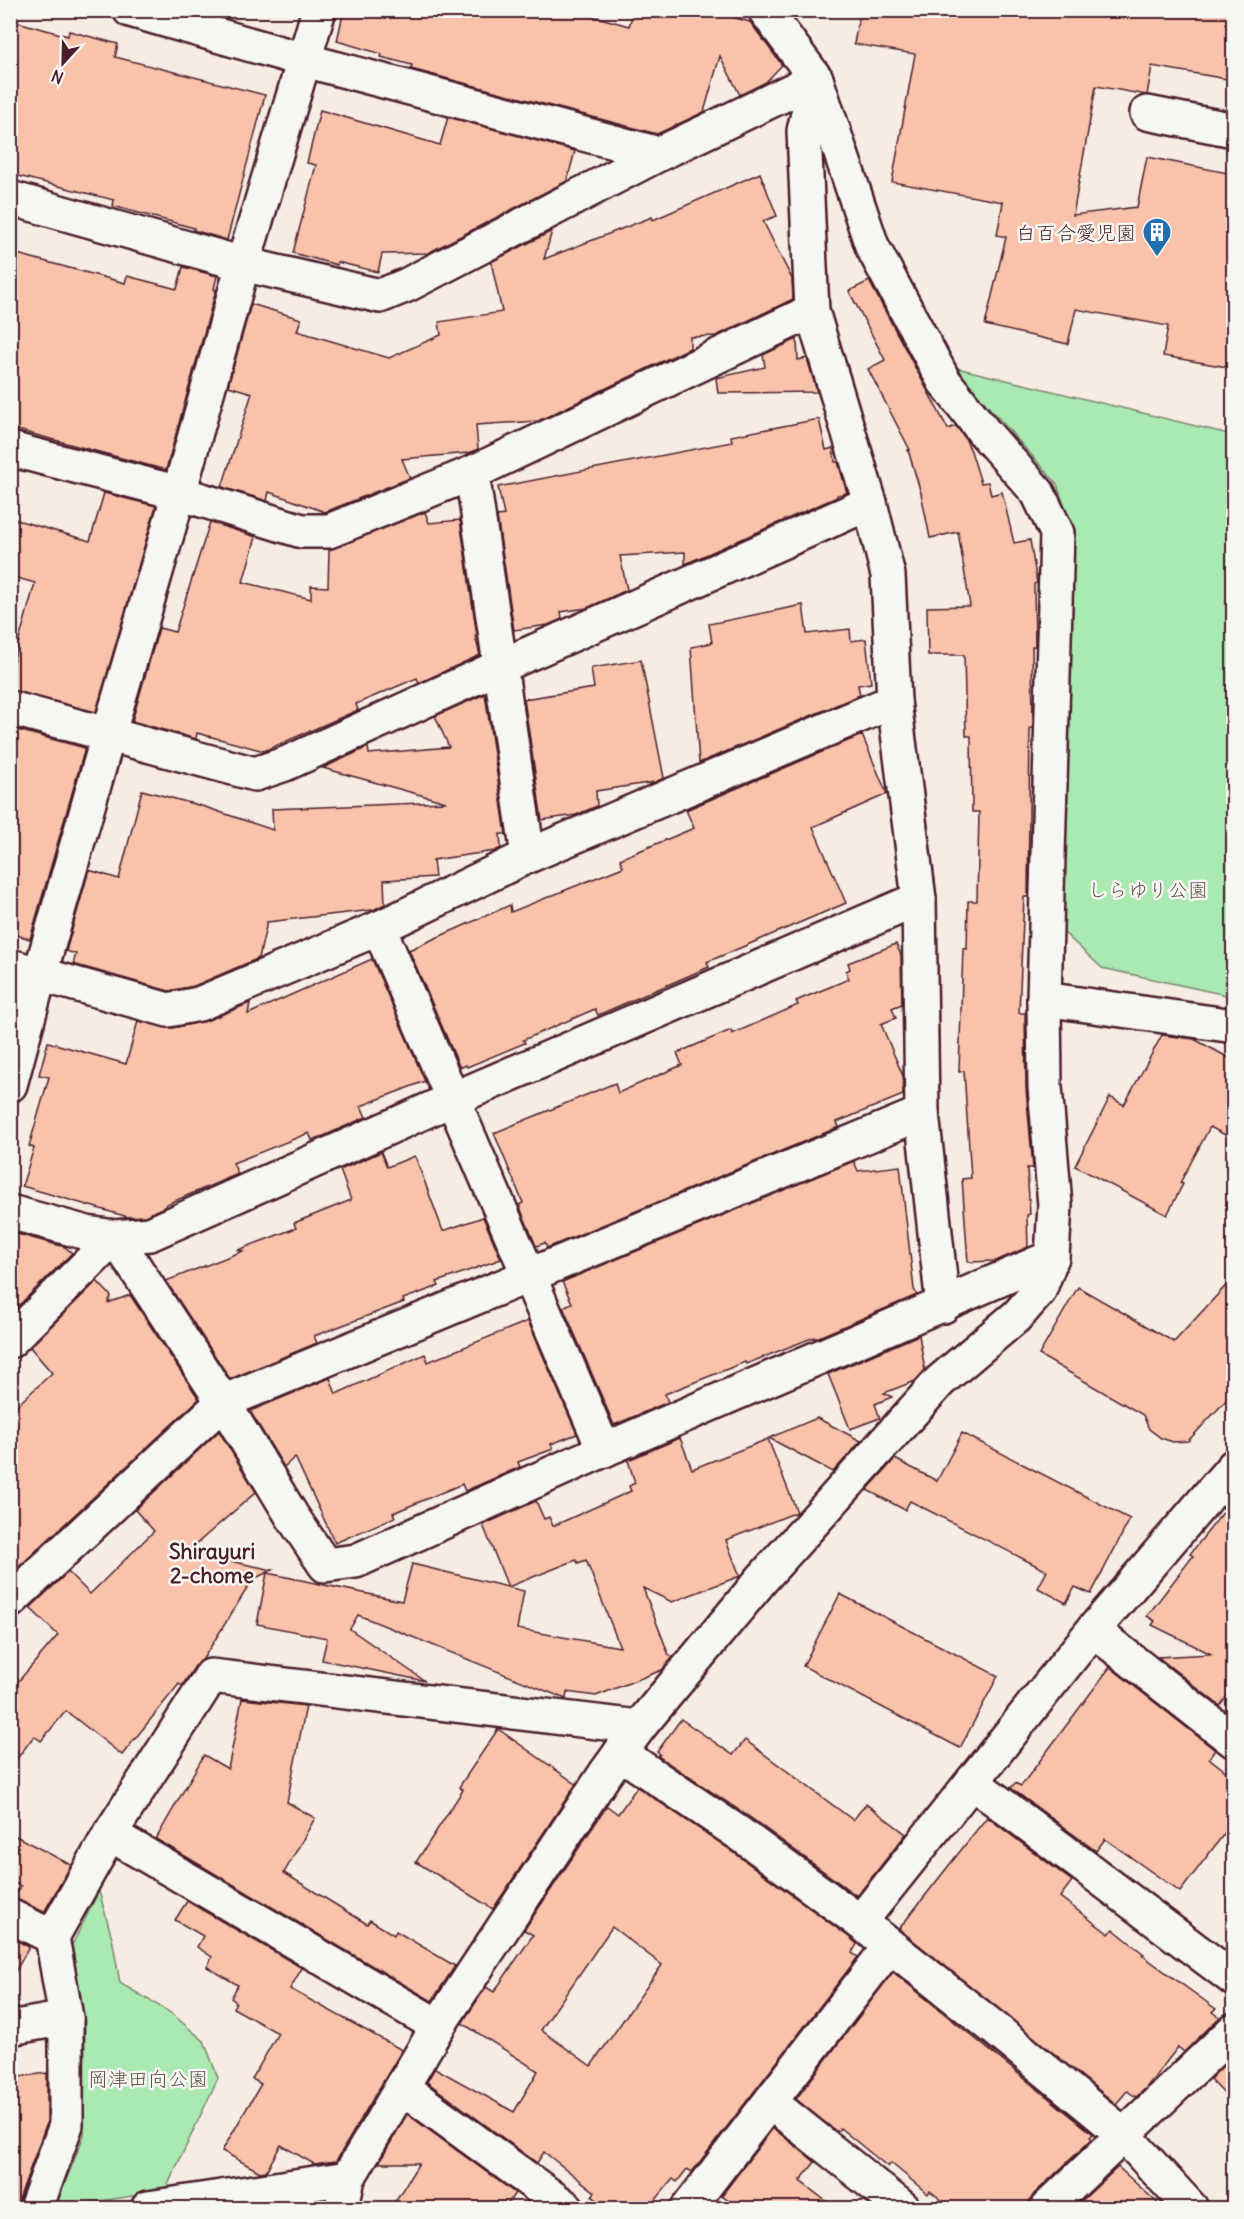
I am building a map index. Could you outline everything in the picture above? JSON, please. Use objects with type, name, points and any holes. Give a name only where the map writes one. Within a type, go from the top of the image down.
[{"type":"street","points":[[130,10],[304,60],[659,153]]},
{"type":"street","points":[[10,1085],[25,970],[108,736],[243,264],[319,10]]},
{"type":"street","points":[[150,2208],[345,2193],[438,2026],[639,1727],[762,1579],[940,1381],[1018,1315],[1039,1291],[1052,1257],[1055,1205],[1045,1087],[1044,999],[1057,532],[1038,493],[984,432],[944,381],[872,246],[816,79],[765,10]]},
{"type":"street","points":[[10,198],[243,264],[380,296],[406,285],[659,153],[816,79]]},
{"type":"street","points":[[816,79],[804,130],[812,311],[870,503],[888,575],[894,701],[919,899],[922,1113],[943,1306]]},
{"type":"street","points":[[1147,112],[1233,130]]},
{"type":"street","points":[[10,449],[179,494],[302,531],[329,531],[472,473],[812,311]]},
{"type":"street","points":[[472,473],[528,856]]},
{"type":"street","points":[[10,708],[255,774],[285,764],[870,503]]},
{"type":"street","points":[[25,970],[168,1010],[200,1005],[379,928],[528,856],[894,701]]},
{"type":"street","points":[[10,1212],[87,1233],[115,1237],[150,1234],[453,1099],[919,899]]},
{"type":"street","points":[[379,928],[604,1450]]},
{"type":"street","points":[[1044,999],[1233,1026]]},
{"type":"street","points":[[10,1601],[223,1402],[922,1113]]},
{"type":"street","points":[[115,1237],[223,1402],[292,1516],[326,1565],[356,1561],[604,1450],[943,1306],[1052,1257]]},
{"type":"street","points":[[10,1341],[115,1237]]},
{"type":"street","points":[[860,1922],[1093,1630],[1233,1466]]},
{"type":"street","points":[[1093,1630],[1233,1741]]},
{"type":"street","points":[[36,2208],[66,2125],[66,2018],[52,1937],[110,1833],[211,1676],[639,1727]]},
{"type":"street","points":[[620,1753],[740,1834],[860,1922],[1123,2134],[1191,2208]]},
{"type":"street","points":[[972,1782],[1233,1978]]},
{"type":"street","points":[[110,1833],[438,2026]]},
{"type":"street","points":[[10,1916],[52,1937]]},
{"type":"street","points":[[688,2208],[890,1946]]},
{"type":"street","points":[[10,2028],[66,2018]]},
{"type":"street","points":[[1047,2208],[1233,2030]]},
{"type":"street","points":[[403,2088],[567,2208]]},
{"type":"street","points":[[770,2102],[903,2208]]},
{"type":"green space","name":"しらゆり公園","points":[[953,367],[1233,435],[1233,998],[1102,968],[1061,930],[1074,537],[1057,484]]},
{"type":"green space","name":"岡津田向公園","points":[[99,1891],[112,1938],[120,1983],[171,2013],[204,2041],[218,2078],[165,2191],[55,2208],[84,2135],[85,2021],[72,1945]]},
{"type":"building","points":[[344,10],[572,10],[629,26],[634,10],[707,10],[750,22],[782,65],[766,82],[740,95],[720,56],[704,112],[657,134],[411,69],[412,65],[381,57],[382,54],[337,41]]},
{"type":"building","points":[[860,10],[1233,10],[1233,80],[1152,66],[1147,95],[1096,86],[1073,215],[1137,207],[1147,157],[1233,174],[1233,368],[1163,356],[1168,326],[1076,309],[1068,344],[985,325],[1006,237],[997,235],[1003,202],[892,182],[915,54],[854,44]]},
{"type":"building","points":[[10,20],[68,36],[69,31],[118,44],[115,57],[265,95],[227,240],[193,230],[194,228],[113,206],[114,200],[10,174]]},
{"type":"building","points":[[320,110],[440,145],[448,117],[575,151],[567,181],[428,253],[382,254],[378,272],[337,262],[337,265],[293,253],[316,165],[307,163]]},
{"type":"building","points":[[760,173],[777,216],[763,221],[792,279],[793,299],[716,336],[690,337],[690,348],[538,421],[476,425],[478,449],[469,453],[402,459],[410,478],[325,512],[269,492],[267,501],[222,487],[252,393],[228,386],[251,304],[301,319],[297,331],[389,358],[441,335],[439,322],[502,312],[491,262],[552,231],[544,259],[652,217],[653,220]]},
{"type":"building","points":[[10,252],[125,283],[127,276],[177,289],[183,267],[217,276],[214,289],[216,290],[166,470],[10,428]]},
{"type":"building","points":[[869,281],[948,429],[956,426],[965,438],[981,483],[988,482],[991,495],[1002,492],[1014,543],[1030,540],[1037,583],[1034,584],[1035,646],[1032,647],[1033,728],[1030,728],[1028,897],[1024,897],[1019,1013],[1025,1013],[1026,1089],[1033,1168],[1027,1168],[1030,1214],[1027,1215],[1028,1247],[996,1261],[968,1262],[962,1179],[971,1178],[964,1071],[959,1072],[963,948],[967,949],[968,901],[977,901],[979,812],[972,812],[971,736],[966,736],[964,655],[928,655],[927,607],[970,606],[958,532],[930,538],[921,493],[908,450],[910,450],[868,369],[885,360],[849,291]]},
{"type":"building","points":[[797,339],[798,360],[807,358],[817,392],[718,393],[716,378],[765,367],[763,355]]},
{"type":"building","points":[[819,419],[826,450],[833,448],[835,462],[838,462],[847,493],[837,495],[837,497],[685,564],[685,552],[620,556],[627,590],[587,608],[561,612],[562,619],[548,625],[514,630],[497,516],[504,515],[498,487],[732,442],[731,436]]},
{"type":"building","points":[[104,493],[156,506],[96,712],[10,690],[10,673],[35,583],[10,576],[10,518],[90,541]]},
{"type":"building","points":[[425,512],[429,523],[460,520],[477,636],[475,636],[480,655],[419,683],[417,678],[356,704],[358,710],[264,751],[197,733],[196,739],[132,721],[159,628],[175,632],[210,522],[256,537],[243,582],[311,599],[311,586],[328,587],[329,550]]},
{"type":"building","points":[[803,605],[807,634],[850,629],[851,641],[866,639],[871,683],[858,685],[860,695],[699,763],[691,647],[712,643],[709,624]]},
{"type":"building","points":[[641,660],[664,778],[655,782],[596,791],[597,806],[576,815],[542,820],[524,699],[594,688],[591,668]]},
{"type":"building","points":[[485,694],[506,834],[500,834],[501,848],[495,851],[433,860],[435,877],[384,880],[385,904],[373,910],[267,922],[259,958],[194,986],[169,991],[73,964],[76,954],[66,951],[89,870],[119,879],[142,790],[205,807],[273,830],[272,809],[446,802],[323,768],[368,747],[369,754],[449,747],[435,716]]},
{"type":"building","points":[[10,728],[85,748],[30,939],[10,933]]},
{"type":"building","points":[[862,735],[887,794],[813,827],[846,903],[707,962],[709,967],[598,1015],[595,1009],[523,1040],[525,1043],[460,1068],[409,950],[510,905],[511,912],[623,867],[620,859],[694,828],[686,810]]},
{"type":"building","points":[[896,944],[901,955],[902,1004],[892,1008],[896,1018],[881,1024],[903,1076],[903,1095],[837,1122],[839,1127],[547,1248],[545,1243],[536,1246],[519,1205],[523,1203],[494,1133],[615,1083],[618,1093],[682,1065],[677,1053],[731,1030],[732,1034],[798,1005],[796,1001],[849,979],[846,971],[850,969],[848,963]]},
{"type":"building","points":[[372,959],[425,1081],[361,1106],[366,1117],[326,1135],[312,1140],[309,1133],[233,1163],[238,1174],[167,1204],[145,1216],[128,1217],[22,1186],[34,1148],[29,1146],[49,1077],[39,1075],[48,1042],[126,1064],[138,1021],[172,1028],[206,1021],[250,1003],[248,1014]]},
{"type":"building","points":[[1162,1035],[1194,1039],[1233,1060],[1233,1139],[1210,1127],[1180,1183],[1183,1184],[1167,1215],[1075,1166],[1110,1097],[1124,1105]]},
{"type":"building","points":[[381,1152],[387,1167],[415,1156],[443,1231],[483,1217],[501,1259],[437,1282],[439,1286],[403,1299],[404,1302],[314,1336],[317,1343],[230,1379],[166,1281],[296,1228],[294,1223],[351,1200],[340,1170]]},
{"type":"building","points":[[854,1161],[858,1171],[900,1166],[914,1289],[917,1295],[814,1339],[814,1337],[746,1364],[745,1362],[665,1394],[668,1402],[614,1425],[563,1307],[572,1303],[562,1282]]},
{"type":"building","points":[[10,1232],[65,1247],[72,1253],[10,1314]]},
{"type":"building","points":[[1233,1278],[1233,1393],[1188,1441],[1173,1442],[1161,1438],[1149,1429],[1143,1415],[1039,1355],[1078,1287],[1174,1342]]},
{"type":"building","points":[[97,1281],[111,1296],[108,1303],[130,1295],[199,1399],[10,1575],[10,1412],[52,1373],[30,1347]]},
{"type":"building","points":[[528,1321],[577,1434],[551,1444],[553,1449],[518,1462],[520,1467],[465,1491],[462,1484],[393,1513],[395,1517],[335,1543],[295,1457],[284,1467],[250,1411],[330,1378],[336,1394],[425,1354],[428,1362]]},
{"type":"building","points":[[919,1335],[925,1370],[915,1381],[884,1393],[892,1397],[875,1404],[880,1418],[850,1429],[828,1374]]},
{"type":"building","points":[[817,1418],[861,1441],[833,1472],[769,1438]]},
{"type":"building","points":[[219,1431],[256,1492],[187,1552],[273,1570],[253,1579],[203,1659],[195,1666],[182,1686],[179,1684],[122,1755],[66,1711],[41,1741],[34,1736],[10,1768],[10,1691],[58,1635],[30,1608],[68,1572],[90,1594],[154,1531],[135,1510]]},
{"type":"building","points":[[962,1433],[1130,1519],[1091,1594],[1075,1587],[1066,1603],[1038,1588],[1047,1571],[910,1501],[905,1510],[867,1490],[895,1459],[937,1481]]},
{"type":"building","points":[[680,1438],[692,1469],[768,1439],[797,1512],[726,1540],[740,1576],[672,1602],[643,1588],[669,1655],[674,1656],[662,1670],[596,1696],[567,1692],[566,1699],[358,1615],[350,1629],[425,1681],[322,1660],[327,1638],[257,1624],[267,1573],[402,1601],[412,1564],[524,1591],[517,1629],[620,1647],[586,1560],[578,1563],[576,1560],[508,1587],[483,1525],[536,1501],[544,1519],[549,1517],[553,1526],[631,1491],[629,1486],[635,1483],[628,1460]]},
{"type":"building","points":[[1233,1500],[1233,1688],[1220,1706],[1158,1657],[1211,1654],[1152,1625],[1155,1621],[1147,1616],[1193,1556],[1190,1554]]},
{"type":"building","points":[[840,1594],[998,1676],[960,1748],[803,1666]]},
{"type":"building","points":[[1110,1667],[1215,1750],[1209,1758],[1233,1777],[1233,1822],[1180,1892],[1105,1839],[1096,1851],[1011,1788],[1015,1783],[1021,1786]]},
{"type":"building","points":[[242,1699],[306,1706],[287,1802],[315,1818],[284,1873],[367,1924],[370,1920],[394,1935],[396,1931],[455,1966],[432,2001],[156,1839],[204,1755],[228,1769]]},
{"type":"building","points":[[681,1719],[733,1755],[745,1740],[853,1820],[866,1804],[906,1834],[857,1896],[751,1818],[658,1756],[660,1754],[657,1752]]},
{"type":"building","points":[[498,1729],[576,1784],[493,1909],[416,1862],[463,1790],[459,1787]]},
{"type":"building","points":[[637,1787],[729,1849],[857,1944],[852,1953],[858,1957],[692,2172],[687,2169],[677,2182],[673,2179],[649,2208],[608,2208],[592,2196],[595,2192],[544,2152],[537,2163],[427,2082],[435,2068],[514,2112],[538,2071],[462,2023],[486,1987],[494,1992],[533,1935],[524,1930],[607,1806],[618,1814]],"holes":[[[612,1927],[662,1965],[591,2066],[541,2030]]]},
{"type":"building","points":[[987,1817],[1072,1881],[1060,1897],[1109,1934],[1113,1929],[1144,1954],[1142,1955],[1216,2009],[1213,2012],[1220,2017],[1184,2052],[1178,2047],[1146,2088],[1136,2097],[1127,2091],[1116,2104],[899,1929]]},
{"type":"building","points":[[10,1833],[71,1865],[44,1912],[14,1898],[21,1886],[10,1881]]},
{"type":"building","points":[[187,1901],[302,1968],[290,1989],[402,2050],[336,2161],[314,2164],[281,2145],[266,2171],[260,2172],[222,2151],[261,2084],[252,2079],[278,2033],[233,2008],[236,2002],[231,1998],[238,1985],[207,1967],[212,1957],[197,1947],[203,1936],[175,1920]]},
{"type":"building","points":[[10,1937],[29,1947],[10,1981]]},
{"type":"building","points":[[893,1972],[1093,2134],[1090,2137],[1092,2139],[1034,2194],[1029,2202],[1029,2208],[952,2208],[930,2191],[928,2194],[891,2163],[888,2167],[840,2128],[837,2132],[796,2099]]},
{"type":"building","points":[[1233,2056],[1233,2103],[1210,2079]]},
{"type":"building","points":[[47,2073],[47,2122],[18,2202],[18,2208],[10,2208],[10,2078]]},
{"type":"building","points":[[407,2114],[515,2193],[505,2208],[391,2208],[419,2163],[379,2163]]},
{"type":"building","points":[[773,2128],[815,2162],[800,2181],[835,2208],[740,2208],[722,2195]]},
{"type":"building","points":[[1118,2167],[1163,2208],[1074,2208]]},
{"type":"place","name":"白百合愛児園","points":[[1157,258]]},
{"type":"district","name":"Shirayuri 2-chome","points":[[212,1563]]}]
